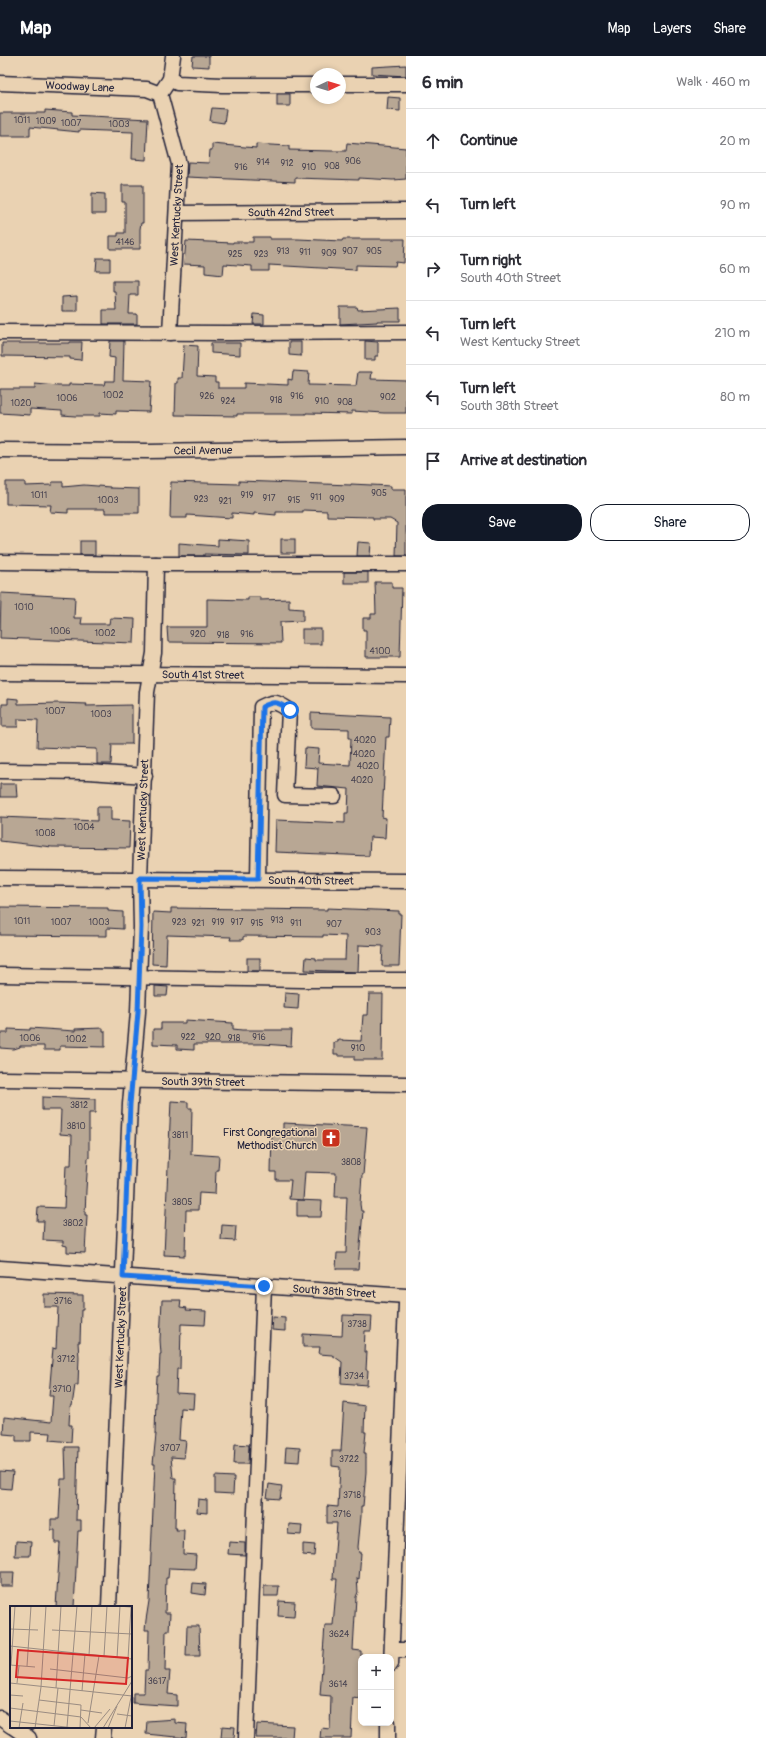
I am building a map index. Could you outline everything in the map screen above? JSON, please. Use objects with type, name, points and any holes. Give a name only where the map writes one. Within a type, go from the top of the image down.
[{"type":"street","points":[[160,94],[170,79],[173,56]]},
{"type":"street","points":[[170,79],[177,83],[222,85],[310,85]]},
{"type":"street","name":"Woodway Lane","points":[[0,83],[147,89],[160,94]]},
{"type":"street","points":[[346,84],[406,84]]},
{"type":"street","name":"West Kentucky Street","points":[[160,94],[179,164],[170,333]]},
{"type":"street","name":"South 42nd Street","points":[[176,213],[406,211]]},
{"type":"street","points":[[0,332],[406,332]]},
{"type":"street","name":"Cecil Avenue","points":[[0,450],[185,451],[406,447]]},
{"type":"street","points":[[0,562],[156,564],[406,564]]},
{"type":"street","name":"West Kentucky Street","points":[[109,1606],[132,1081],[139,976],[140,878],[147,692],[154,653],[156,564]]},
{"type":"street","name":"South 41st Street","points":[[0,673],[406,676]]},
{"type":"street","points":[[258,879],[262,707],[271,702],[278,702],[290,710],[285,795],[334,796]]},
{"type":"street","points":[[0,771],[89,772],[145,776]]},
{"type":"street","name":"South 40th Street","points":[[0,878],[406,881]]},
{"type":"street","points":[[0,974],[303,980],[406,980]]},
{"type":"street","name":"South 39th Street","points":[[0,1079],[406,1084]]},
{"type":"street","name":"South 38th Street","points":[[0,1268],[406,1296]]},
{"type":"street","points":[[246,1738],[264,1286]]},
{"type":"street","points":[[391,1654],[401,1565],[406,1304]]},
{"type":"street","points":[[394,1656],[406,1650]]},
{"type":"street","points":[[0,1718],[10,1725]]},
{"type":"street","points":[[388,1726],[388,1738]]},
{"type":"street","points":[[15,1728],[29,1738]]},
{"type":"street","points":[[103,1738],[104,1728]]},
{"type":"building","points":[[193,56],[209,56],[209,67],[192,66]]},
{"type":"building","points":[[406,65],[406,76],[372,74],[372,67]]},
{"type":"building","points":[[277,94],[290,94],[290,106],[277,106]]},
{"type":"building","points":[[388,97],[400,98],[400,111],[387,110]]},
{"type":"building","points":[[212,108],[226,109],[224,123],[210,121]]},
{"type":"building","points":[[45,110],[72,112],[72,115],[148,119],[146,160],[132,159],[133,132],[79,130],[79,132],[30,127],[30,136],[0,136],[0,113],[45,113]]},
{"type":"building","points":[[347,143],[406,148],[406,179],[393,180],[359,178],[359,180],[295,178],[295,182],[187,177],[188,162],[209,163],[212,144],[256,148],[256,144],[289,146],[289,150],[346,151]]},
{"type":"building","points":[[122,185],[143,185],[143,223],[141,223],[140,229],[140,249],[110,249],[110,236],[118,236],[118,233],[125,233],[125,202],[122,202]]},
{"type":"building","points":[[92,193],[105,194],[105,214],[92,214]]},
{"type":"building","points":[[253,237],[270,237],[270,239],[342,241],[343,239],[405,239],[404,263],[396,262],[395,266],[356,265],[356,270],[269,265],[269,271],[252,271],[252,266],[224,264],[223,275],[205,273],[205,265],[184,264],[186,241],[233,243],[253,242]]},
{"type":"building","points":[[97,258],[110,258],[110,271],[96,271]]},
{"type":"building","points":[[113,281],[138,281],[138,295],[130,295],[129,314],[137,314],[137,324],[103,324],[103,310],[116,310]]},
{"type":"building","points":[[77,296],[77,311],[62,311],[62,297]]},
{"type":"building","points":[[340,307],[357,307],[358,310],[400,308],[400,321],[340,324]]},
{"type":"building","points":[[254,314],[264,315],[264,324],[253,324]]},
{"type":"building","points":[[110,341],[124,341],[123,380],[151,381],[149,412],[116,411],[116,414],[100,413],[100,416],[75,416],[62,415],[62,411],[30,409],[30,415],[0,413],[0,389],[35,389],[35,384],[58,386],[69,386],[69,384],[104,385],[105,381],[114,381],[115,358],[109,357]]},
{"type":"building","points":[[365,341],[378,342],[378,356],[375,356],[375,360],[365,360]]},
{"type":"building","points":[[82,342],[81,360],[70,359],[70,357],[2,356],[2,343]]},
{"type":"building","points":[[289,342],[301,342],[301,356],[289,355]]},
{"type":"building","points":[[211,343],[240,343],[240,355],[211,353]]},
{"type":"building","points":[[184,345],[198,346],[197,376],[215,377],[215,382],[218,382],[218,388],[244,388],[244,383],[288,385],[288,379],[292,380],[293,371],[309,372],[308,385],[356,386],[358,372],[372,372],[371,379],[406,380],[406,413],[352,411],[352,414],[237,414],[237,416],[175,415],[176,383],[178,383],[178,378],[182,378]]},
{"type":"building","points":[[239,481],[351,484],[391,486],[391,489],[406,489],[406,556],[396,556],[397,523],[390,519],[327,516],[327,511],[303,510],[303,512],[276,512],[276,515],[232,513],[232,518],[187,515],[187,518],[170,518],[171,482],[239,484]]},
{"type":"building","points":[[6,482],[25,482],[25,486],[52,485],[52,482],[63,482],[63,487],[84,485],[139,489],[139,513],[105,513],[105,509],[68,509],[68,513],[50,512],[51,505],[6,504]]},
{"type":"building","points":[[218,539],[249,541],[249,555],[204,554],[204,556],[179,556],[179,543],[218,546]]},
{"type":"building","points":[[281,539],[295,539],[295,553],[281,553]]},
{"type":"building","points":[[80,541],[95,541],[95,555],[80,555]]},
{"type":"building","points":[[358,542],[371,543],[370,556],[357,556]]},
{"type":"building","points":[[344,572],[368,572],[368,583],[344,583]]},
{"type":"building","points":[[375,582],[392,582],[392,588],[402,588],[400,657],[366,657],[366,630],[363,630],[363,618],[371,618],[371,614],[376,614]]},
{"type":"building","points":[[1,593],[75,597],[74,618],[82,618],[81,624],[109,624],[110,618],[135,619],[134,643],[0,638]]},
{"type":"building","points":[[248,597],[260,597],[260,600],[289,599],[289,608],[303,609],[303,621],[280,622],[281,643],[168,642],[167,627],[207,627],[207,599],[248,600]]},
{"type":"building","points":[[302,629],[321,629],[321,644],[302,644]]},
{"type":"building","points":[[8,698],[18,699],[18,704],[87,704],[86,706],[132,705],[132,744],[112,744],[111,764],[97,764],[97,749],[37,747],[38,720],[18,719],[18,727],[2,727],[2,704],[8,704]]},
{"type":"building","points":[[311,713],[390,717],[389,737],[386,737],[382,817],[386,818],[385,838],[370,837],[369,856],[275,852],[276,820],[345,823],[345,813],[348,813],[349,789],[317,786],[318,768],[304,767],[305,748],[319,749],[318,763],[350,765],[351,738],[349,738],[349,729],[311,728]]},
{"type":"building","points":[[0,784],[16,784],[17,797],[0,797]]},
{"type":"building","points":[[97,807],[111,807],[111,820],[130,821],[129,848],[52,847],[0,841],[0,817],[97,821]]},
{"type":"building","points":[[0,907],[108,908],[108,911],[123,912],[123,929],[107,928],[107,936],[0,935]]},
{"type":"building","points":[[171,908],[327,910],[327,908],[399,911],[399,914],[401,914],[399,966],[382,966],[383,946],[359,945],[358,972],[305,970],[306,957],[316,958],[316,960],[345,960],[346,936],[323,935],[323,937],[245,936],[243,937],[243,940],[230,940],[231,937],[167,935],[166,965],[152,964],[153,912],[171,913]]},
{"type":"building","points":[[247,958],[260,958],[260,971],[247,971]]},
{"type":"building","points":[[155,986],[168,987],[167,996],[155,996]]},
{"type":"building","points":[[285,993],[299,994],[298,1009],[284,1008]]},
{"type":"building","points":[[369,994],[383,994],[382,1060],[354,1060],[354,1056],[338,1056],[338,1054],[334,1054],[334,1042],[338,1042],[338,1040],[361,1041],[363,1015],[368,1015]]},
{"type":"building","points":[[185,1020],[233,1023],[233,1029],[242,1030],[292,1030],[291,1046],[262,1044],[194,1044],[194,1050],[177,1049],[177,1045],[153,1044],[153,1029],[161,1029],[161,1023],[185,1023]]},
{"type":"building","points":[[30,1028],[75,1031],[75,1029],[103,1028],[103,1031],[105,1031],[105,1047],[60,1046],[60,1050],[44,1050],[44,1046],[20,1046],[14,1049],[0,1048],[0,1033],[8,1033],[8,1029],[30,1030]]},
{"type":"building","points":[[42,1097],[95,1099],[95,1113],[89,1113],[89,1158],[86,1190],[85,1215],[87,1215],[85,1253],[67,1252],[67,1246],[63,1245],[63,1241],[43,1240],[44,1221],[37,1221],[38,1207],[64,1208],[66,1165],[71,1165],[72,1135],[60,1134],[61,1110],[42,1110]]},
{"type":"building","points":[[171,1101],[188,1102],[188,1108],[192,1108],[191,1154],[219,1156],[218,1170],[216,1170],[215,1194],[199,1193],[198,1210],[186,1210],[185,1256],[164,1255]]},
{"type":"building","points":[[283,1123],[367,1127],[360,1204],[361,1211],[363,1211],[358,1269],[336,1269],[337,1253],[346,1253],[347,1197],[335,1197],[336,1173],[305,1172],[303,1200],[289,1199],[291,1180],[276,1180],[276,1172],[271,1172],[272,1131],[283,1132]]},
{"type":"building","points":[[297,1200],[322,1201],[321,1217],[297,1216]]},
{"type":"building","points":[[222,1225],[236,1226],[235,1241],[221,1240]]},
{"type":"building","points":[[44,1294],[83,1295],[80,1342],[78,1342],[78,1385],[75,1385],[72,1406],[70,1406],[69,1425],[72,1425],[71,1442],[50,1440],[51,1433],[31,1432],[31,1441],[16,1441],[16,1435],[3,1434],[4,1417],[51,1422],[53,1396],[49,1396],[53,1348],[56,1349],[58,1307],[44,1307]]},
{"type":"building","points":[[162,1300],[181,1300],[180,1307],[187,1308],[186,1310],[206,1311],[205,1325],[181,1324],[180,1369],[177,1369],[176,1393],[194,1394],[193,1409],[181,1408],[179,1440],[186,1441],[184,1458],[171,1457],[173,1478],[176,1478],[175,1528],[177,1528],[176,1530],[184,1530],[183,1554],[196,1555],[195,1569],[169,1568],[168,1578],[166,1578],[165,1613],[170,1613],[169,1631],[166,1631],[165,1671],[170,1671],[168,1694],[177,1695],[177,1706],[133,1703],[133,1693],[144,1693],[145,1670],[148,1670],[149,1630],[145,1630],[149,1601],[155,1464],[153,1464],[156,1434],[157,1376],[159,1376],[161,1354],[160,1340]]},
{"type":"building","points":[[343,1315],[372,1316],[371,1331],[365,1331],[364,1352],[367,1352],[367,1385],[341,1383],[342,1362],[332,1355],[319,1354],[320,1347],[303,1347],[303,1334],[342,1336]]},
{"type":"building","points":[[273,1317],[285,1318],[285,1331],[272,1330]]},
{"type":"building","points":[[344,1403],[365,1406],[364,1432],[366,1432],[364,1453],[366,1453],[366,1472],[363,1506],[361,1506],[358,1547],[359,1553],[361,1553],[359,1579],[357,1578],[358,1592],[356,1597],[353,1650],[361,1651],[361,1654],[358,1654],[358,1698],[353,1697],[351,1738],[320,1738],[321,1728],[330,1729],[331,1696],[320,1695],[325,1625],[333,1625],[337,1579],[333,1579],[337,1523],[327,1523],[327,1506],[338,1507],[340,1467],[332,1466],[332,1451],[341,1451]]},
{"type":"building","points":[[235,1444],[249,1445],[248,1464],[234,1464]]},
{"type":"building","points":[[65,1447],[78,1447],[76,1520],[81,1520],[81,1531],[78,1531],[74,1606],[56,1606],[60,1543],[55,1543],[55,1530],[51,1530],[51,1519],[59,1519],[61,1479],[66,1479]]},
{"type":"building","points":[[286,1447],[300,1448],[299,1462],[285,1461]]},
{"type":"building","points":[[0,1471],[13,1472],[11,1489],[0,1488]]},
{"type":"building","points":[[215,1476],[234,1477],[233,1494],[215,1493]]},
{"type":"building","points":[[269,1484],[282,1486],[280,1499],[267,1498]]},
{"type":"building","points":[[198,1499],[207,1500],[207,1513],[197,1512]]},
{"type":"building","points":[[289,1524],[302,1525],[301,1535],[288,1534]]},
{"type":"building","points":[[16,1541],[31,1542],[30,1556],[15,1556]]},
{"type":"building","points":[[229,1542],[245,1543],[245,1555],[228,1554]]},
{"type":"building","points":[[303,1544],[315,1545],[314,1556],[303,1555]]},
{"type":"building","points":[[0,1572],[14,1572],[13,1586],[0,1586]]},
{"type":"building","points":[[193,1583],[206,1584],[205,1595],[192,1593]]},
{"type":"building","points":[[264,1586],[279,1586],[278,1596],[264,1596]]},
{"type":"building","points":[[279,1601],[295,1602],[294,1617],[278,1616]]},
{"type":"building","points":[[187,1626],[199,1626],[200,1656],[186,1656]]},
{"type":"building","points":[[175,1719],[175,1723],[187,1724],[186,1738],[146,1734],[147,1721]]},
{"type":"building","points":[[257,1724],[293,1726],[292,1738],[256,1738]]},
{"type":"building","points":[[222,1726],[235,1727],[234,1738],[221,1738]]},
{"type":"place","name":"First Congregational Methodist Church","points":[[331,1138]]},
{"type":"route","points":[[264,1286],[123,1277],[130,1104],[138,1012],[141,927],[140,878],[258,879],[262,707],[271,702],[278,702],[290,710]]}]
